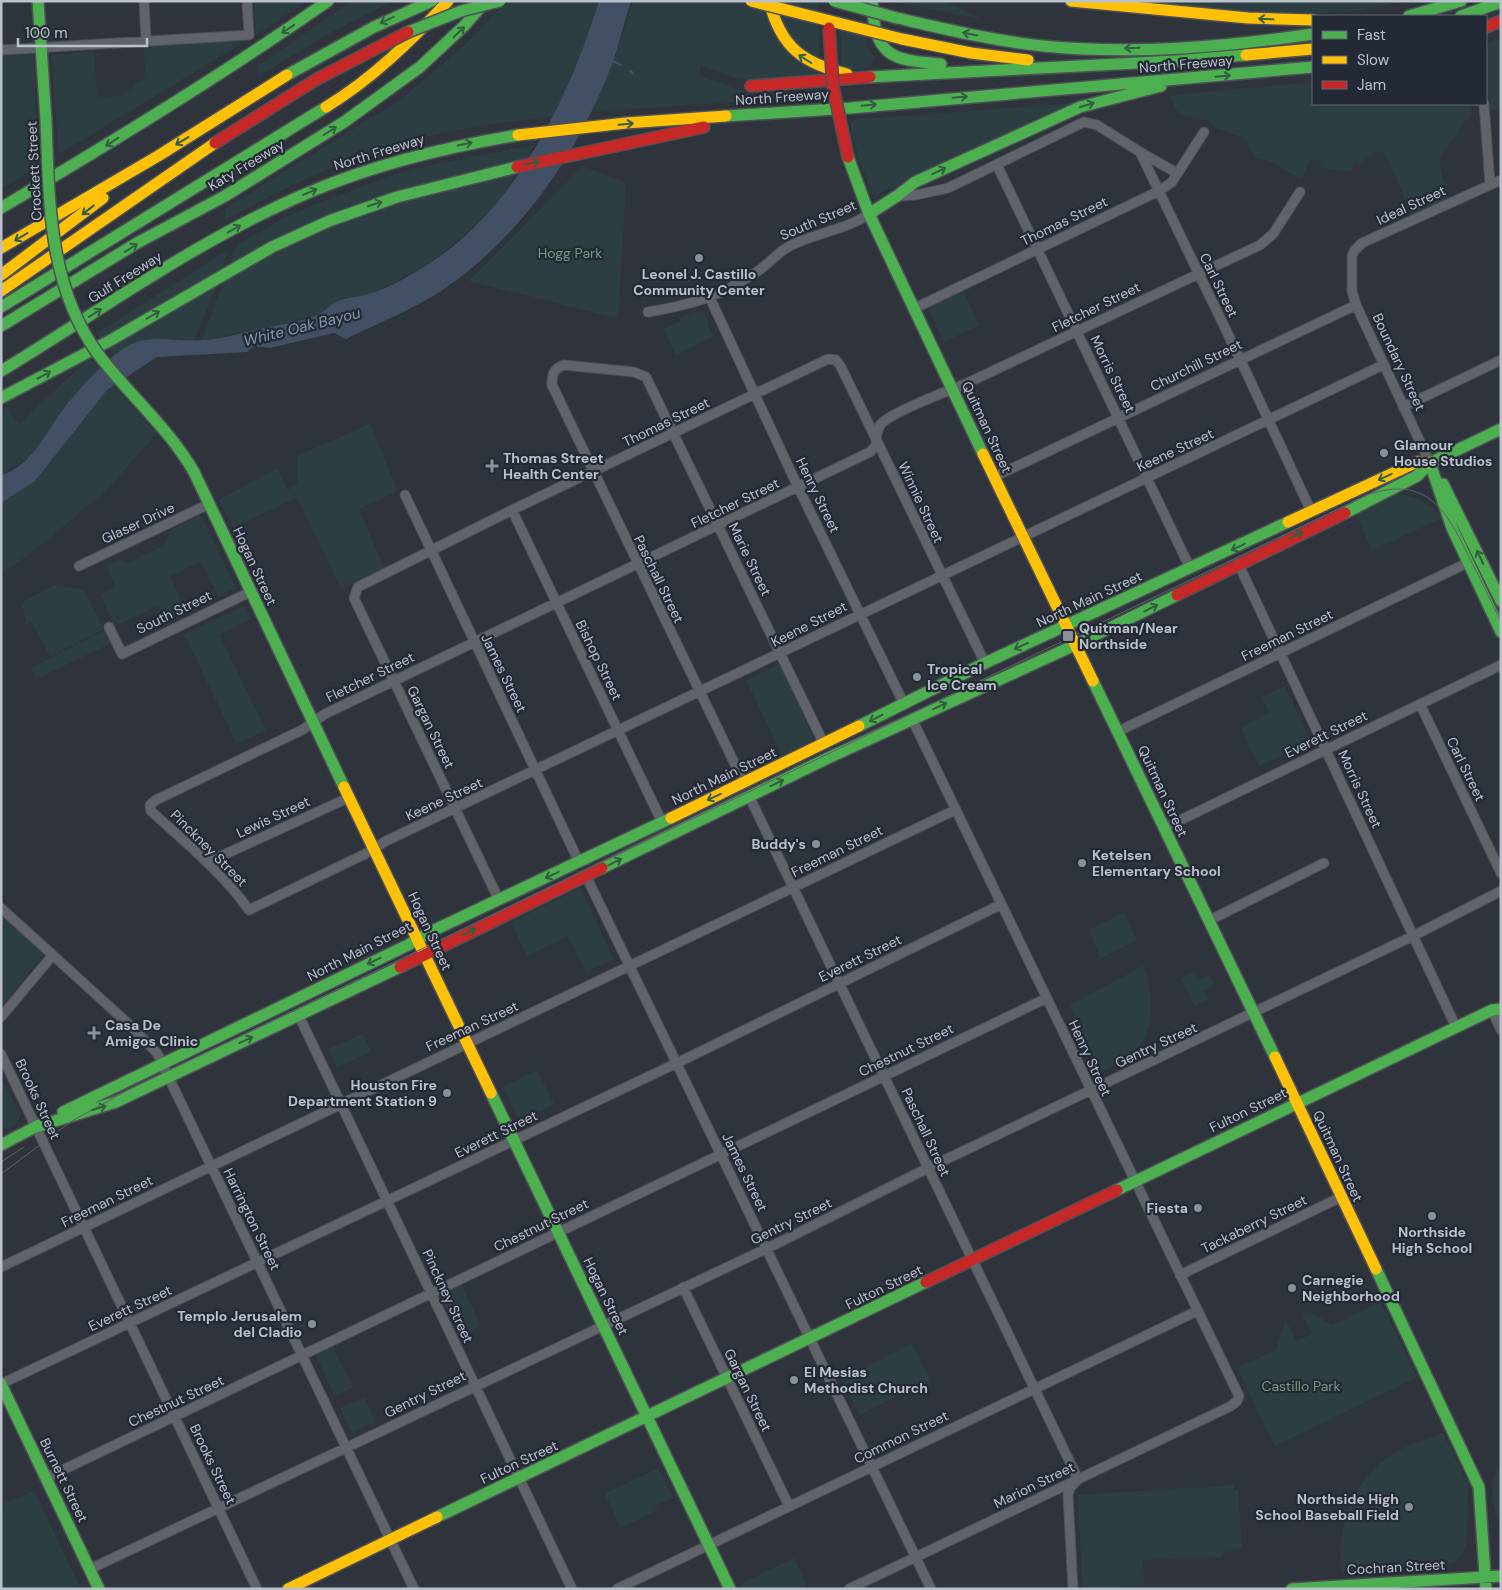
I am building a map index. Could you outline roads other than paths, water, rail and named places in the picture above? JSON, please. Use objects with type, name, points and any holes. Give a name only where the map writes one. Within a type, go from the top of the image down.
[{"type":"main road","name":"Crockett Street","points":[[38,1],[50,203],[57,265],[69,305],[85,334]]},
{"type":"main road","points":[[1,208],[71,168],[193,91],[259,49],[328,1]]},
{"type":"main road","points":[[1,248],[154,158],[301,66],[388,18],[432,1]]},
{"type":"main road","points":[[1,307],[350,92],[412,40],[448,1]]},
{"type":"main road","name":"Katy Freeway","points":[[1,326],[60,293],[142,241],[185,219],[274,166],[385,96],[435,55],[469,22],[486,1]]},
{"type":"main road","points":[[1,291],[165,175],[297,91],[382,43],[452,14],[500,1]]},
{"type":"main road","points":[[751,1],[971,53],[1019,59],[1150,63]]},
{"type":"main road","points":[[769,1],[776,28],[794,52],[815,66],[846,74],[886,76]]},
{"type":"main road","name":"North Freeway","points":[[832,1],[897,18],[1009,41],[1089,49],[1208,45],[1312,34]]},
{"type":"main road","name":"Quitman Street","points":[[832,1],[829,28],[833,87],[848,157],[869,214],[913,309],[1297,1103],[1479,1487],[1486,1589]]},
{"type":"main road","points":[[872,1],[877,37],[886,52],[908,61],[986,70]]},
{"type":"main road","points":[[1071,1],[1248,18],[1312,20]]},
{"type":"main road","points":[[1412,15],[1461,1]]},
{"type":"main road","points":[[1464,15],[1501,2]]},
{"type":"main road","points":[[1487,27],[1501,21]]},
{"type":"main road","name":"North Freeway","points":[[1150,63],[1312,49]]},
{"type":"main road","points":[[751,86],[986,70],[1150,63]]},
{"type":"main road","name":"North Freeway","points":[[266,212],[355,174],[398,160],[457,145],[544,131],[803,111],[1312,67]]},
{"type":"main road","points":[[897,196],[915,182],[1080,107],[1106,99],[1138,94],[1175,80]]},
{"type":"main road","points":[[1,398],[111,340],[272,247],[329,221],[397,197],[474,176],[647,138],[803,111]]},
{"type":"main road","points":[[1,275],[154,158]]},
{"type":"main road","points":[[1,218],[71,168]]},
{"type":"main road","name":"South Street","points":[[869,214],[881,204],[897,196]]},
{"type":"main road","name":"Gulf Freeway","points":[[1,371],[204,246],[266,212]]},
{"type":"main road","points":[[1,338],[60,293]]},
{"type":"main road","name":"Hogan Street","points":[[85,334],[125,386],[175,440],[194,472],[730,1589]]},
{"type":"main road","name":"North Main Street","points":[[36,1127],[116,1102],[299,1016],[749,796],[1075,645],[1417,476],[1430,463],[1501,429]]},
{"type":"main road","name":"North Main Street","points":[[1,1145],[162,1063],[417,938],[744,784],[985,663],[1417,462],[1430,463]]},
{"type":"main road","name":"Boundary Street","points":[[1430,463],[1436,486],[1467,563],[1501,632]]},
{"type":"main road","name":"Boundary Street","points":[[1430,463],[1501,601]]},
{"type":"main road","name":"Fulton Street","points":[[288,1589],[972,1262],[1134,1181],[1456,1027],[1496,1010],[1501,1000]]},
{"type":"main road","name":"Burnett Street","points":[[1,1384],[99,1589]]},
{"type":"main road","name":"Cochran Street","points":[[1292,1589],[1501,1576]]},
{"type":"street","points":[[144,1],[146,40]]},
{"type":"street","points":[[1,50],[249,35],[247,1]]},
{"type":"street","points":[[1484,105],[1490,184]]},
{"type":"street","name":"South Street","points":[[897,196],[916,195],[948,188],[1084,122],[1098,126],[1140,152]]},
{"type":"street","name":"Thomas Street","points":[[913,309],[1159,191],[1172,182],[1204,132]]},
{"type":"street","points":[[1140,152],[1177,173]]},
{"type":"street","name":"Carl Street","points":[[1140,152],[1311,511]]},
{"type":"street","name":"Morris Street","points":[[997,165],[1120,418],[1146,478],[1190,568]]},
{"type":"street","name":"Ideal Street","points":[[1351,271],[1352,256],[1359,244],[1501,180]]},
{"type":"street","name":"Fletcher Street","points":[[150,808],[156,800],[314,722],[325,714],[870,452],[876,445],[876,436],[882,423],[1077,332],[1268,239],[1300,192]]},
{"type":"street","name":"South Street","points":[[648,312],[686,306],[710,298],[757,272],[789,247],[849,226],[869,214]]},
{"type":"street","name":"Boundary Street","points":[[1351,271],[1352,291],[1356,305],[1430,463]]},
{"type":"street","name":"Henry Street","points":[[710,298],[754,395],[904,704]]},
{"type":"street","name":"Churchill Street","points":[[994,477],[1356,305]]},
{"type":"street","name":"Thomas Street","points":[[356,591],[358,587],[431,549],[828,359]]},
{"type":"street","name":"Winnie Street","points":[[828,359],[836,360],[841,367],[985,663]]},
{"type":"street","points":[[1403,407],[1501,360]]},
{"type":"street","name":"Marie Street","points":[[552,385],[552,374],[557,368],[564,365],[641,374],[651,384],[824,744]]},
{"type":"street","name":"Keene Street","points":[[249,910],[386,841],[455,810],[941,575],[1383,365]]},
{"type":"street","name":"Paschall Street","points":[[552,385],[744,784]]},
{"type":"street","name":"James Street","points":[[405,495],[579,862]]},
{"type":"street","name":"Glaser Drive","points":[[79,566],[209,504]]},
{"type":"street","name":"Bishop Street","points":[[512,510],[662,822]]},
{"type":"street","name":"Morris Street","points":[[1238,563],[1282,653],[1456,1027]]},
{"type":"street","name":"Freeman Street","points":[[1118,731],[1467,563]]},
{"type":"street","name":"Gargan Street","points":[[356,591],[356,602],[499,900]]},
{"type":"street","name":"South Street","points":[[109,627],[122,654],[250,592]]},
{"type":"street","name":"Everett Street","points":[[1164,828],[1501,665]]},
{"type":"street","name":"Carl Street","points":[[1420,704],[1501,874]]},
{"type":"street","name":"Henry Street","points":[[912,719],[1238,1396],[1231,1406]]},
{"type":"street","name":"Paschall Street","points":[[749,796],[1078,1479]]},
{"type":"street","name":"Lewis Street","points":[[208,862],[350,797]]},
{"type":"street","name":"Pinckney Street","points":[[150,808],[208,862],[236,892],[249,910]]},
{"type":"street","name":"Freeman Street","points":[[1,1267],[630,968],[955,810]]},
{"type":"street","points":[[1208,921],[1324,863]]},
{"type":"street","name":"James Street","points":[[586,876],[931,1589]]},
{"type":"street","name":"Gentry Street","points":[[90,1569],[218,1506],[766,1248],[928,1168],[1254,1014],[1501,891]]},
{"type":"street","name":"Everett Street","points":[[1,1384],[677,1064],[1000,905]]},
{"type":"street","name":"Harrington Street","points":[[1,908],[152,1045],[212,1166],[414,1589]]},
{"type":"street","points":[[1,1017],[52,956]]},
{"type":"street","name":"Chestnut Street","points":[[46,1478],[1047,998]]},
{"type":"street","points":[[1496,1010],[1501,1030]]},
{"type":"street","name":"Pinckney Street","points":[[299,1016],[572,1589]]},
{"type":"street","name":"Brooks Street","points":[[1,1054],[257,1589]]},
{"type":"street","name":"Tackaberry Street","points":[[1180,1275],[1341,1197]]},
{"type":"street","name":"Gargan Street","points":[[683,1287],[788,1506]]},
{"type":"street","name":"Common Street","points":[[617,1589],[1033,1388],[1197,1312]]},
{"type":"street","name":"Marion Street","points":[[849,1589],[1231,1406]]},
{"type":"street","points":[[1073,1589],[1068,1494],[1070,1488],[1078,1479]]},
{"type":"water","name":"White Oak Bayou","points":[[599,1],[631,1],[614,59],[597,100],[563,163],[543,192],[521,220],[470,270],[430,298],[346,339],[334,333],[270,348],[254,346],[247,352],[157,357],[107,390],[35,481],[1,503],[1,475],[12,471],[29,457],[75,395],[92,376],[126,347],[144,340],[203,340],[231,336],[305,319],[319,314],[336,302],[372,293],[394,284],[430,263],[461,240],[489,212],[514,181],[536,147],[572,74]]},
{"type":"waterway","points":[[611,60],[621,65]]},
{"type":"tram line","points":[[1,1174],[72,1121],[130,1089],[1367,495],[1388,490],[1405,489],[1420,493],[1432,501],[1453,526],[1501,622]]},
{"type":"tram line","points":[[1,1162],[24,1147]]},
{"type":"place","name":"Leonel J. Castillo Community Center","points":[[699,258]]},
{"type":"place","name":"Glamour House Studios","points":[[1384,453]]},
{"type":"place","name":"Thomas Street Health Center","points":[[492,466]]},
{"type":"place","name":"Quitman/Near Northside","points":[[1068,636]]},
{"type":"place","name":"Tropical Ice Cream","points":[[917,677]]},
{"type":"place","name":"Buddy's","points":[[816,844]]},
{"type":"place","name":"Ketelsen Elementary School","points":[[1082,863]]},
{"type":"place","name":"Casa De Amigos Clinic","points":[[94,1033]]},
{"type":"place","name":"Houston Fire Department Station 9","points":[[447,1093]]},
{"type":"place","name":"Fiesta","points":[[1198,1208]]},
{"type":"place","name":"Northside High School","points":[[1432,1216]]},
{"type":"place","name":"Carnegie Neighborhood","points":[[1292,1288]]},
{"type":"place","name":"Templo Jerusalem del Cladio","points":[[312,1324]]},
{"type":"place","name":"El Mesias Methodist Church","points":[[794,1380]]},
{"type":"place","name":"Northside High School Baseball Field","points":[[1409,1507]]},
{"type":"park label","name":"Hogg Park","points":[[570,253]]},
{"type":"park label","name":"Castillo Park","points":[[1301,1386]]}]
